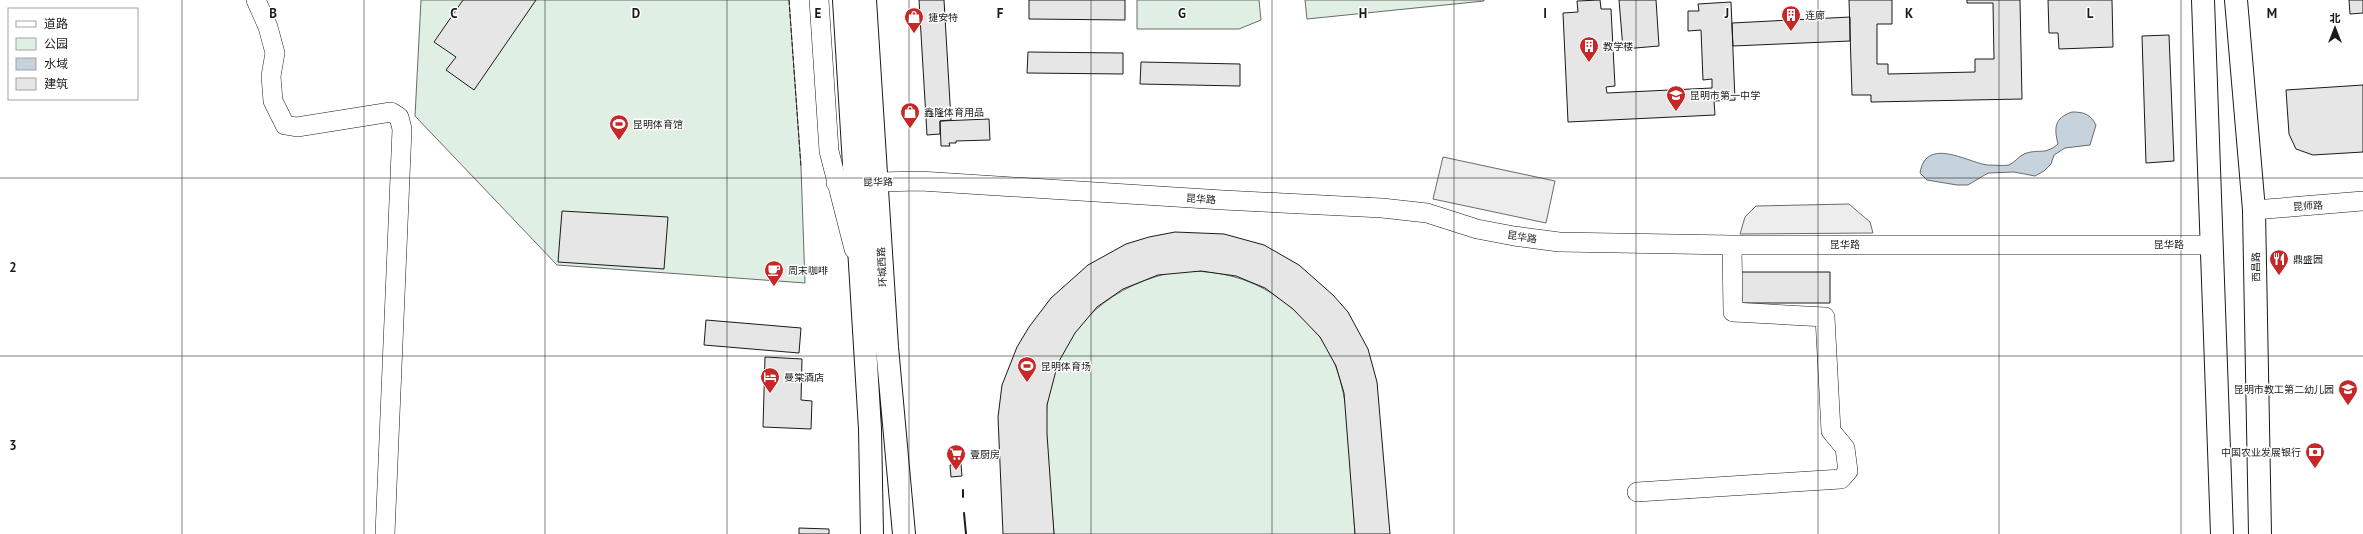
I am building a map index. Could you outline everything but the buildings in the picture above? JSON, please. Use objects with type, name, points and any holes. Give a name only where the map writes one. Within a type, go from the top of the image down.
[{"type":"main road","points":[[844,0],[846,182],[860,271],[870,429],[872,534]]},
{"type":"main road","name":"环城西路","points":[[865,0],[887,347],[904,534]]},
{"type":"main road","points":[[2203,0],[2222,534]]},
{"type":"main road","name":"西昌路","points":[[2236,0],[2254,210],[2260,534]]},
{"type":"street","points":[[256,0],[268,27],[275,53],[271,76],[273,101],[285,126],[297,127],[391,112],[399,117],[402,129],[385,534]]},
{"type":"street","points":[[819,0],[828,142],[846,182]]},
{"type":"street","name":"昆华路","points":[[846,182],[920,181],[1223,200],[1382,208],[1427,214],[1477,228],[1514,236],[1559,242],[1732,245],[2211,245]]},
{"type":"street","name":"昆师路","points":[[2254,210],[2363,201]]},
{"type":"street","points":[[1637,492],[1841,479],[1848,471],[1845,448],[1831,431],[1825,317],[1733,312],[1732,245]]},
{"type":"green space","name":"昆明体育馆","points":[[421,0],[789,0],[801,167],[805,283],[557,265],[415,116]]},
{"type":"green space","points":[[1137,0],[1259,0],[1261,20],[1239,29],[1137,29]]},
{"type":"green space","points":[[1305,0],[1484,0],[1484,1],[1307,19]]},
{"type":"green space","points":[[1179,271],[1222,274],[1236,277],[1262,288],[1275,295],[1299,314],[1325,344],[1337,370],[1347,416],[1352,465],[1355,534],[1054,534],[1046,443],[1046,424],[1049,391],[1056,367],[1066,346],[1079,327],[1095,310],[1133,285],[1155,277]]},
{"type":"shaded area","points":[[1443,157],[1555,181],[1546,223],[1433,199]]},
{"type":"shaded area","points":[[1849,204],[1870,222],[1873,233],[1740,234],[1745,217],[1756,206]]},
{"type":"water","points":[[2072,112],[2086,114],[2096,125],[2090,145],[2065,148],[2054,155],[2051,164],[2044,171],[2035,176],[2014,172],[1988,173],[1968,185],[1957,185],[1927,180],[1920,173],[1924,162],[1930,156],[1939,153],[1959,156],[1987,165],[2009,165],[2029,152],[2049,150],[2058,144],[2056,133],[2057,124],[2062,117]]},
{"type":"fence","points":[[789,0],[801,167]]},
{"type":"wall","points":[[963,490],[963,497]]},
{"type":"wall","points":[[964,513],[966,534]]},
{"type":"place","name":"连廊","points":[[1791,32]]},
{"type":"place","name":"捷安特","points":[[914,34]]},
{"type":"place","name":"教学楼","points":[[1589,63]]},
{"type":"place","name":"昆明市第一中学","points":[[1676,112]]},
{"type":"place","name":"鑫隆体育用品","points":[[910,129]]},
{"type":"place","name":"昆明体育馆","points":[[619,141]]},
{"type":"place","name":"鼎盛园","points":[[2279,276]]},
{"type":"place","name":"周末咖啡","points":[[774,287]]},
{"type":"place","name":"昆明体育场","points":[[1027,383]]},
{"type":"place","name":"曼棠酒店","points":[[770,394]]},
{"type":"place","name":"昆明市教工第二幼儿园","points":[[2348,406]]},
{"type":"place","name":"中国农业发展银行","points":[[2315,469]]},
{"type":"place","name":"壹厨房","points":[[956,471]]}]
